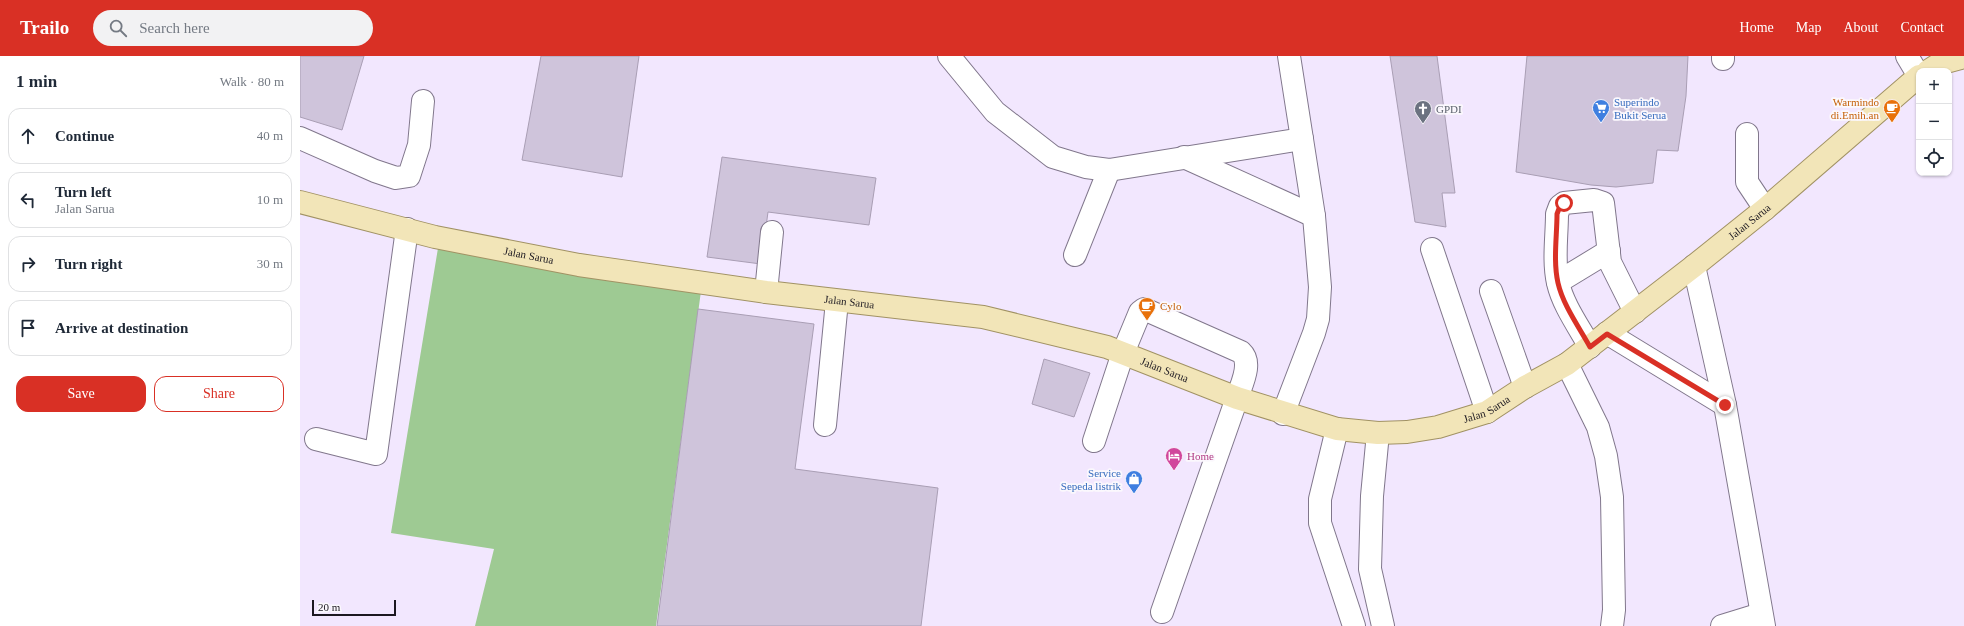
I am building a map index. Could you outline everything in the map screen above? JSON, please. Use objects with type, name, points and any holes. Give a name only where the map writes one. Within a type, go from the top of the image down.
[{"type":"main road","points":[[1933,68],[1939,64],[1964,57]]},
{"type":"main road","name":"Jalan Sarua","points":[[300,202],[435,237],[579,265],[766,292],[983,317],[1042,330],[1107,347],[1236,398],[1283,414],[1336,429],[1378,433],[1407,432],[1438,427],[1487,412],[1525,387],[1567,364],[1765,209],[1916,79]]},
{"type":"street","points":[[949,56],[995,112],[1053,157],[1086,167],[1109,170],[1302,139]]},
{"type":"street","points":[[1283,414],[1314,333],[1318,319],[1320,287],[1314,216],[1289,56]]},
{"type":"street","points":[[1907,56],[1916,71]]},
{"type":"street","points":[[300,138],[375,171],[396,178],[409,176],[419,145],[423,101]]},
{"type":"street","points":[[1747,134],[1747,182],[1765,209]]},
{"type":"street","points":[[1184,157],[1314,216]]},
{"type":"street","points":[[1076,255],[1109,170]]},
{"type":"street","points":[[1590,347],[1561,294],[1558,282],[1556,268],[1557,214],[1560,206],[1564,203],[1594,200],[1603,203],[1610,262],[1635,312]]},
{"type":"street","points":[[316,439],[376,454],[407,229]]},
{"type":"street","points":[[766,292],[772,232]]},
{"type":"street","points":[[1432,249],[1487,412]]},
{"type":"street","points":[[1558,282],[1609,251]]},
{"type":"street","points":[[1694,266],[1725,405],[1762,620],[1722,626]]},
{"type":"street","points":[[1491,291],[1525,387]]},
{"type":"street","points":[[825,425],[837,301]]},
{"type":"street","points":[[1094,441],[1123,353],[1140,312],[1144,308],[1244,355],[1247,365],[1162,612]]},
{"type":"street","points":[[1607,334],[1725,405]]},
{"type":"street","points":[[1567,364],[1598,427],[1606,456],[1612,497],[1614,610],[1612,626]]},
{"type":"street","points":[[1336,429],[1320,499],[1320,523],[1354,626]]},
{"type":"street","points":[[1378,433],[1372,496],[1370,562],[1383,626]]},
{"type":"green space","points":[[439,242],[701,291],[656,626],[475,626],[494,549],[391,533]]},
{"type":"building","points":[[300,56],[364,56],[342,130],[300,117]]},
{"type":"building","points":[[541,56],[639,56],[622,177],[522,160]]},
{"type":"building","name":"GPDI","points":[[1390,56],[1437,56],[1455,193],[1442,193],[1446,227],[1415,222]]},
{"type":"building","name":"Superindo Bukit Serua","points":[[1527,56],[1688,56],[1686,96],[1678,151],[1657,150],[1653,183],[1616,187],[1591,185],[1516,172]]},
{"type":"building","points":[[722,157],[876,178],[869,225],[768,212],[761,264],[707,257]]},
{"type":"building","points":[[698,309],[814,324],[795,469],[938,488],[921,626],[657,626]]},
{"type":"building","points":[[1044,359],[1090,373],[1074,417],[1032,404]]},
{"type":"place","name":"Superindo Bukit Serua","points":[[1601,123]]},
{"type":"place","name":"Warmindo di.Emih.an","points":[[1892,123]]},
{"type":"place","name":"GPDI","points":[[1423,124]]},
{"type":"place","name":"Cylo","points":[[1147,321]]},
{"type":"place","name":"Home","points":[[1174,471]]},
{"type":"place","name":"Service Sepeda listrik","points":[[1134,494]]},
{"type":"route","points":[[1564,203],[1558,209],[1557,214],[1556,268],[1558,282],[1561,294],[1590,347],[1607,334],[1725,405]]}]
